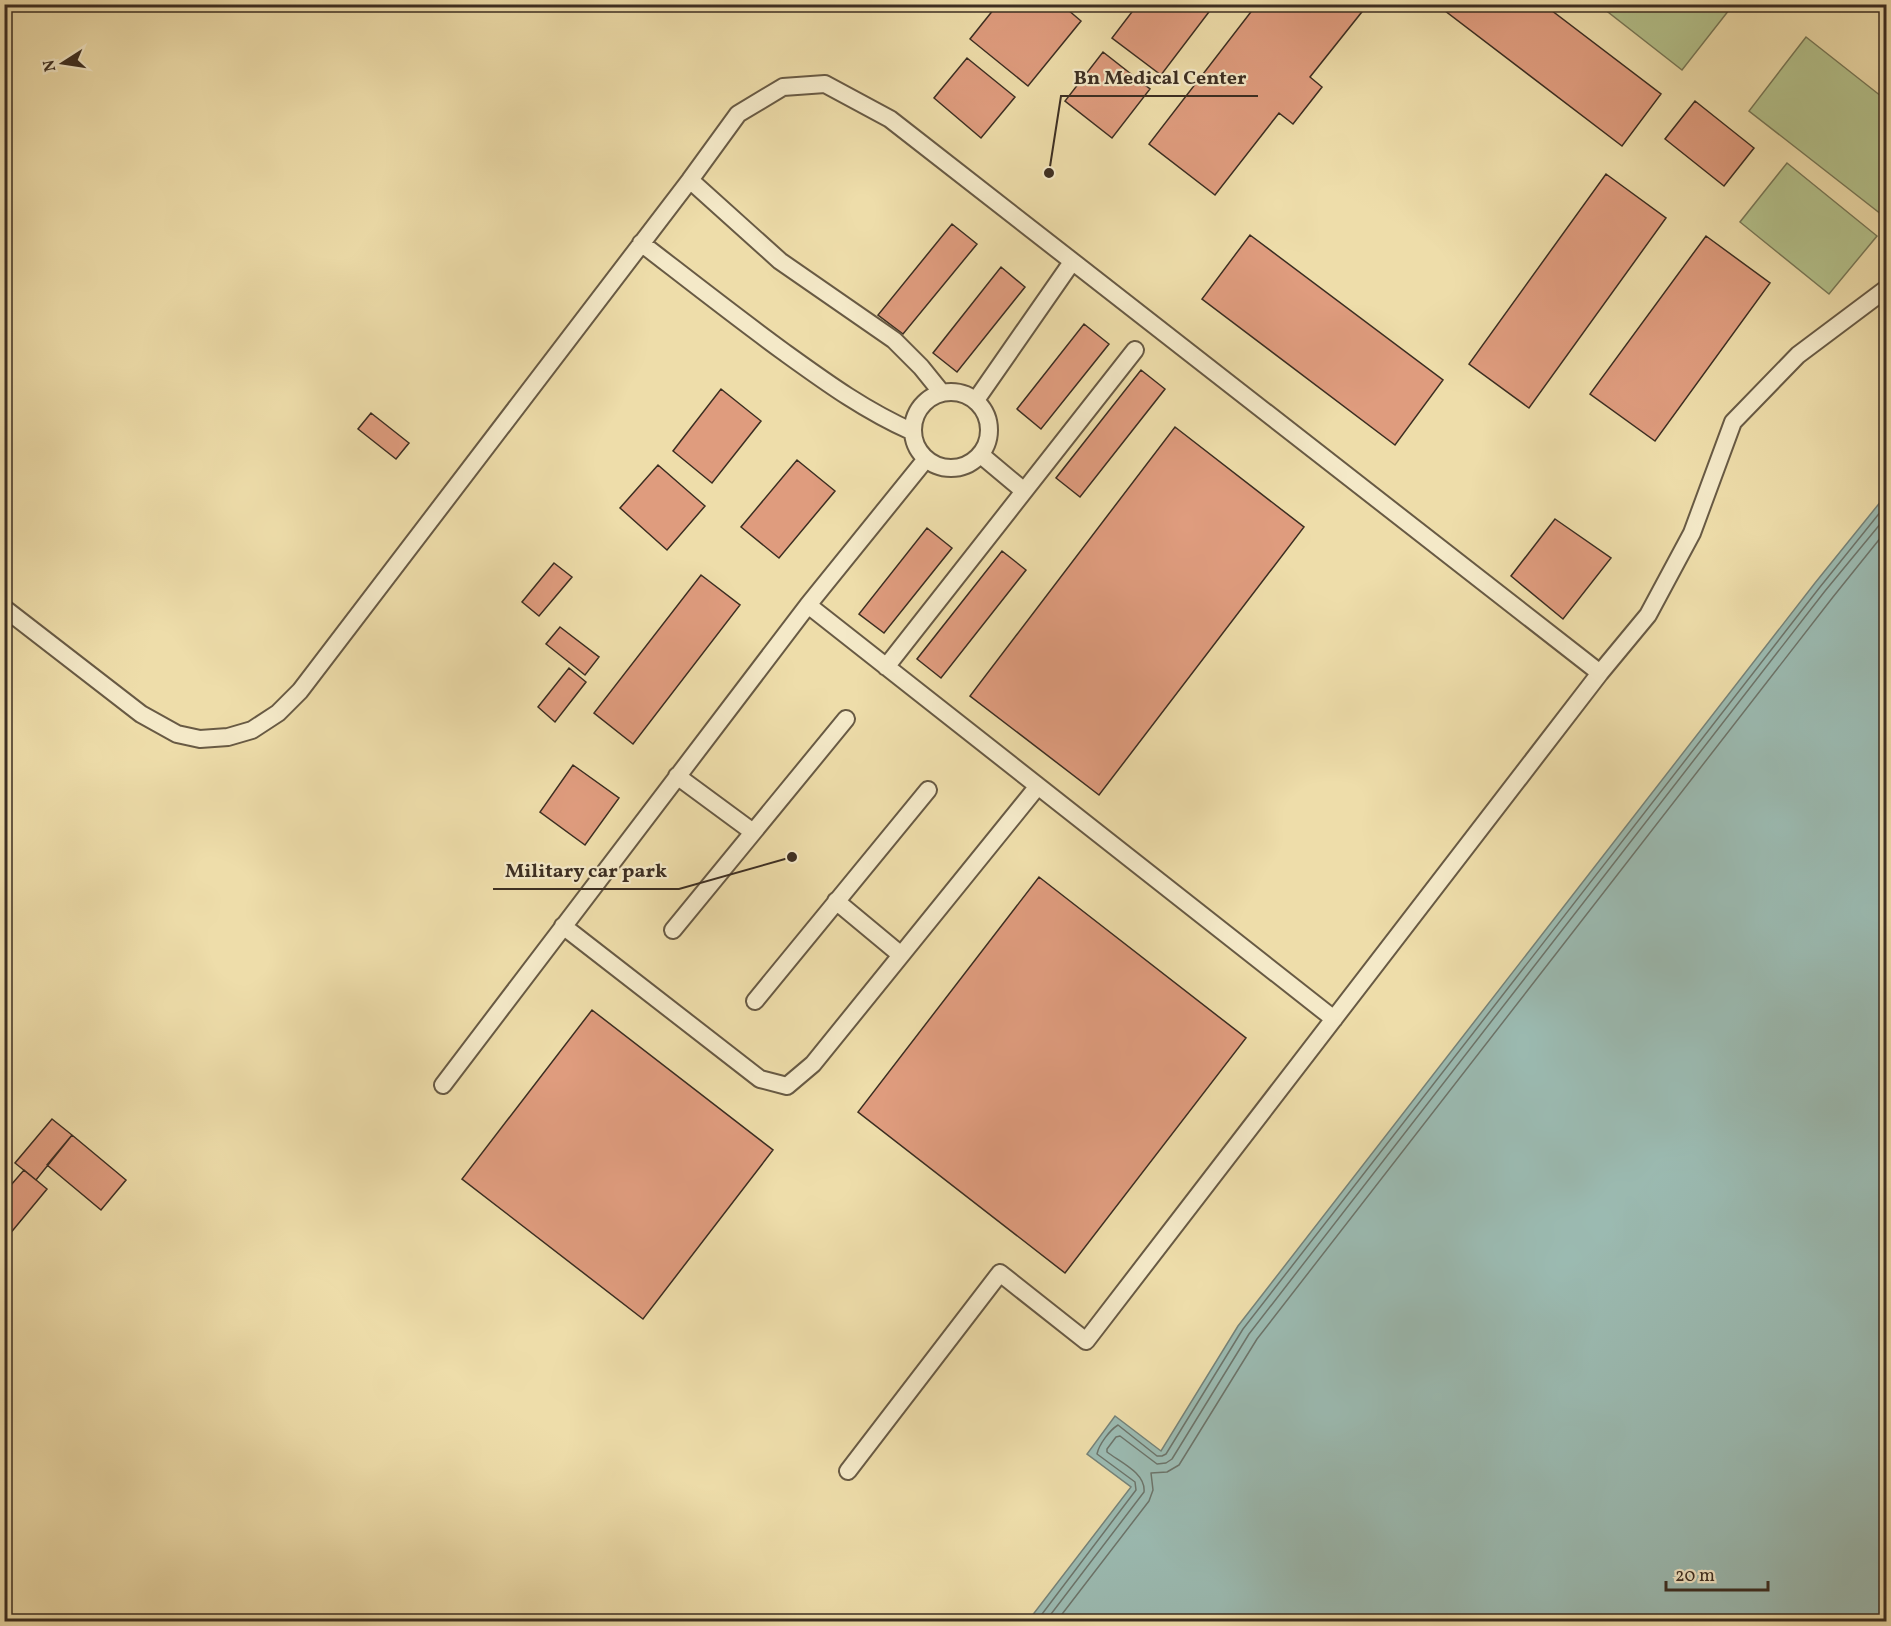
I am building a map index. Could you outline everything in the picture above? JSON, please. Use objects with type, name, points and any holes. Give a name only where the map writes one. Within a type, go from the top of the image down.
[{"type":"lane","points":[[4,608],[141,714],[177,734],[200,739],[228,737],[252,730],[278,713],[300,692],[738,114],[783,87],[825,84],[890,119],[1600,674]]},
{"type":"lane","points":[[690,180],[780,261],[894,340],[921,367],[942,393]]},
{"type":"lane","points":[[641,243],[850,400],[881,418],[913,432]]},
{"type":"lane","points":[[976,400],[1072,262]]},
{"type":"lane","points":[[848,1472],[1000,1273],[1086,1341],[1600,674],[1648,615],[1692,533],[1733,422],[1797,355],[1887,289]]},
{"type":"lane","points":[[886,667],[1135,350]]},
{"type":"lane","points":[[959,392],[976,400],[986,412],[990,427],[988,442],[981,455],[969,465],[954,469],[939,467],[926,459],[916,447],[913,432],[914,419],[920,407],[929,398],[942,393],[959,392]]},
{"type":"lane","points":[[981,455],[1024,491]]},
{"type":"lane","points":[[443,1084],[808,605],[926,459]]},
{"type":"lane","points":[[808,605],[1334,1019]]},
{"type":"lane","points":[[673,930],[846,719]]},
{"type":"lane","points":[[677,776],[753,832]]},
{"type":"lane","points":[[563,926],[760,1079],[787,1086],[813,1064],[1038,786]]},
{"type":"lane","points":[[755,1001],[928,790]]},
{"type":"lane","points":[[836,901],[902,955]]},
{"type":"green space","points":[[1599,5],[1733,5],[1682,70]]},
{"type":"green space","points":[[1806,37],[1886,100],[1886,218],[1749,111]]},
{"type":"green space","points":[[1787,163],[1877,236],[1829,294],[1740,222]]},
{"type":"water","points":[[1886,495],[1886,1621],[1028,1621],[1131,1487],[1087,1454],[1115,1416],[1161,1451],[1238,1326],[1815,583]]},
{"type":"building","points":[[998,4],[1061,4],[1081,21],[1028,86],[970,39]]},
{"type":"building","points":[[1138,4],[1215,4],[1161,75],[1112,38]]},
{"type":"building","points":[[1257,4],[1360,4],[1365,8],[1310,77],[1322,87],[1293,124],[1279,113],[1215,195],[1149,144]]},
{"type":"building","points":[[1436,4],[1543,4],[1661,94],[1622,146]]},
{"type":"building","points":[[1103,52],[1150,89],[1112,138],[1065,101]]},
{"type":"building","points":[[967,58],[1015,97],[981,138],[934,98]]},
{"type":"building","points":[[1695,101],[1754,148],[1724,186],[1665,139]]},
{"type":"building","points":[[1606,174],[1666,218],[1529,408],[1469,364]]},
{"type":"building","points":[[952,224],[977,244],[903,334],[878,315]]},
{"type":"building","points":[[1250,235],[1443,380],[1395,445],[1202,299]]},
{"type":"building","points":[[1706,236],[1770,283],[1655,441],[1590,394]]},
{"type":"building","points":[[1001,267],[1025,287],[957,372],[933,353]]},
{"type":"building","points":[[1084,324],[1109,344],[1041,429],[1017,409]]},
{"type":"building","points":[[1141,370],[1165,389],[1080,497],[1056,478]]},
{"type":"building","points":[[721,389],[761,421],[712,483],[673,451]]},
{"type":"building","points":[[371,413],[409,443],[396,459],[358,429]]},
{"type":"building","points":[[1175,427],[1304,527],[1099,795],[970,696]]},
{"type":"building","points":[[797,460],[835,491],[779,558],[741,527]]},
{"type":"building","points":[[658,465],[705,506],[667,550],[620,508]]},
{"type":"building","points":[[1555,519],[1611,558],[1563,619],[1511,576]]},
{"type":"building","points":[[927,528],[952,548],[884,633],[859,614]]},
{"type":"building","points":[[1002,551],[1026,570],[941,678],[917,659]]},
{"type":"building","points":[[554,563],[572,577],[539,616],[522,602]]},
{"type":"building","points":[[701,575],[740,605],[633,744],[594,713]]},
{"type":"building","points":[[560,627],[599,657],[585,675],[546,644]]},
{"type":"building","points":[[569,668],[586,682],[555,722],[538,707]]},
{"type":"building","points":[[573,765],[619,798],[585,845],[540,812]]},
{"type":"building","points":[[1039,877],[1246,1038],[1065,1273],[858,1112]]},
{"type":"building","points":[[592,1010],[773,1150],[643,1319],[462,1179]]},
{"type":"building","points":[[52,1119],[72,1135],[36,1180],[15,1163]]},
{"type":"building","points":[[72,1135],[126,1180],[101,1210],[47,1165]]},
{"type":"building","points":[[24,1170],[47,1189],[4,1241],[4,1193]]},
{"type":"place","name":"Bn Medical Center","points":[[1049,173]]},
{"type":"place","name":"Military car park","points":[[792,857]]}]
